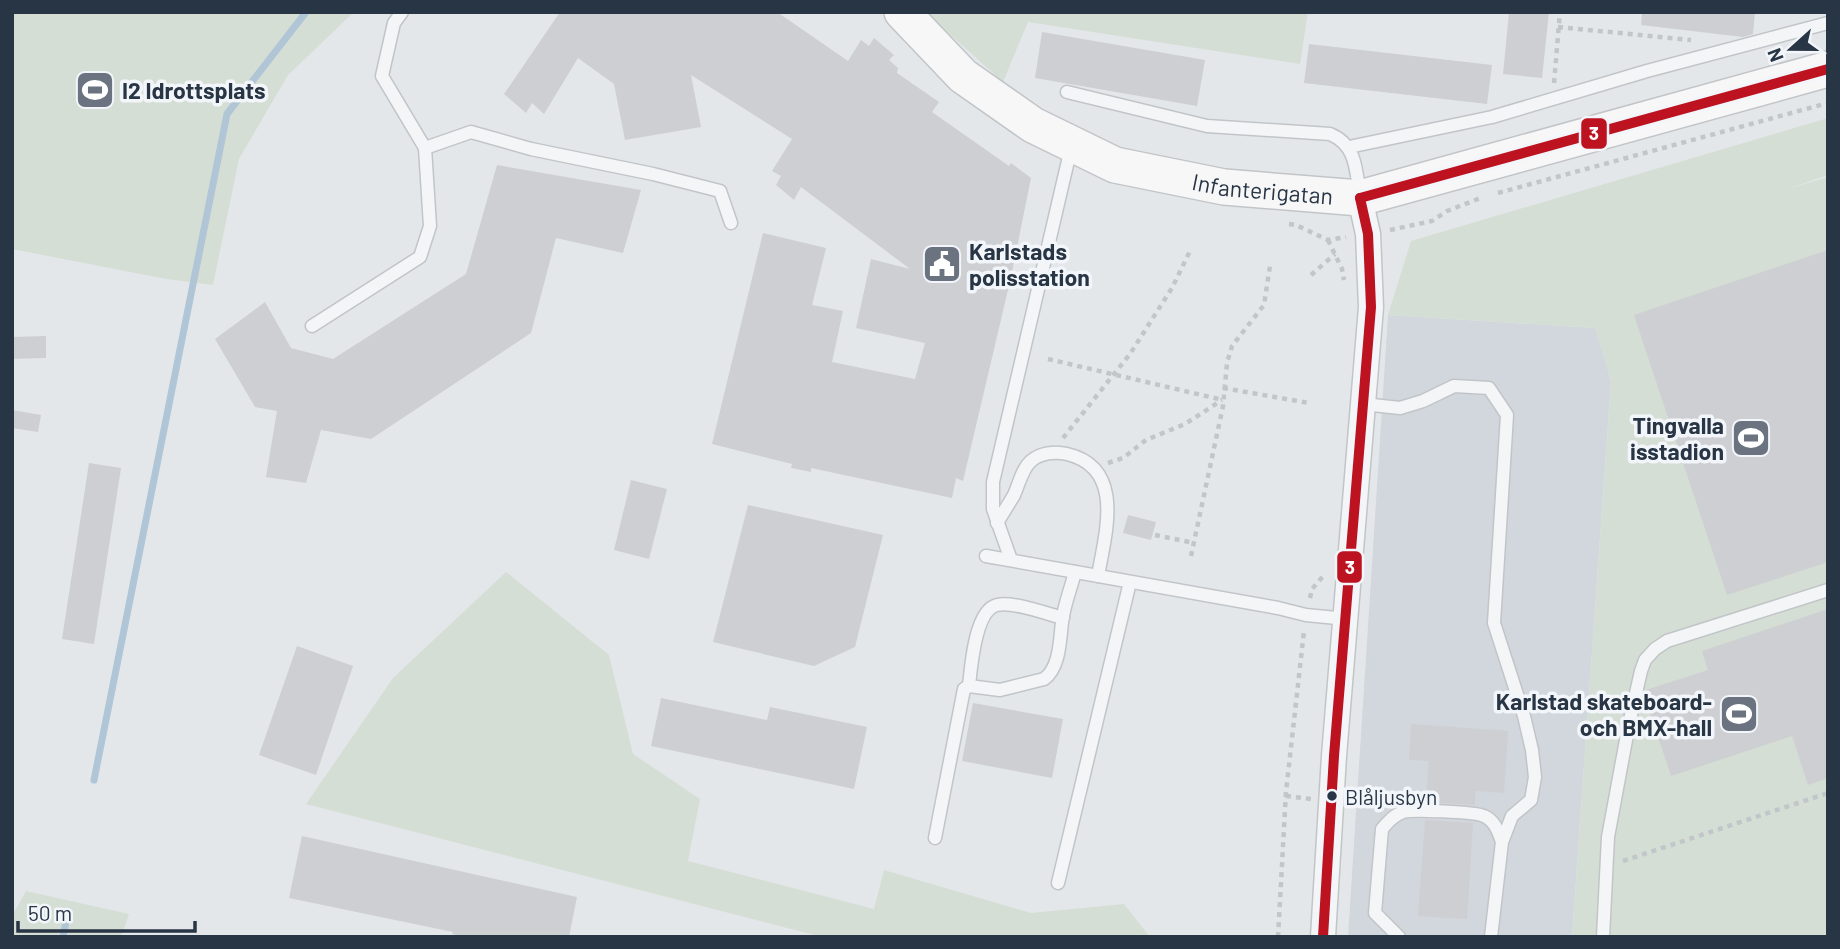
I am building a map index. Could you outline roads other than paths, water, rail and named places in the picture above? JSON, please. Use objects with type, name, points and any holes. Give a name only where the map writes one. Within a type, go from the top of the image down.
[{"type":"street","name":"Infanterigatan","points":[[902,12],[964,76],[1033,125],[1069,156],[1224,187],[1360,198],[1828,69]]},
{"type":"street","points":[[1323,937],[1334,757],[1371,307],[1368,234],[1360,198]]},
{"type":"lane","points":[[312,326],[420,257],[429,226],[425,148],[382,76],[394,23],[402,12]]},
{"type":"lane","points":[[1349,147],[1492,117],[1828,23]]},
{"type":"lane","points":[[1067,92],[1207,126],[1331,134],[1349,147],[1355,160],[1360,198]]},
{"type":"lane","points":[[425,148],[471,132],[531,149],[653,174],[720,191],[731,223]]},
{"type":"lane","points":[[1011,561],[992,503],[993,482],[1069,156]]},
{"type":"lane","points":[[1363,404],[1400,408],[1423,401],[1454,386],[1489,388],[1507,415],[1494,623],[1524,716],[1535,777],[1531,800],[1512,816],[1502,842],[1491,937]]},
{"type":"lane","points":[[997,523],[1033,458],[1053,453],[1077,458],[1092,469],[1105,487],[1109,501],[1098,576]]},
{"type":"lane","points":[[986,556],[1306,615],[1346,619]]},
{"type":"lane","points":[[968,686],[1000,691],[1050,675],[1057,657],[1063,618],[1075,572]]},
{"type":"lane","points":[[1058,883],[1130,582]]},
{"type":"lane","points":[[1603,937],[1608,837],[1641,671],[1652,652],[1667,641],[1828,590]]},
{"type":"lane","points":[[935,838],[962,695],[968,686],[976,635],[985,615],[992,607],[1006,605],[1063,618]]},
{"type":"lane","points":[[1399,937],[1375,914],[1382,829],[1390,819],[1402,812],[1415,810],[1483,815],[1495,824],[1502,842]]},
{"type":"waterway","points":[[94,780],[227,114],[306,12]]},
{"type":"waterway","points":[[63,937],[68,911]]},
{"type":"place","name":"I2 Idrottsplats","points":[[95,90]]},
{"type":"place","name":"Karlstads polisstation","points":[[942,264]]},
{"type":"place","name":"Tingvalla isstadion","points":[[1751,438]]},
{"type":"place","name":"Karlstad skateboard- och BMX-hall","points":[[1739,714]]},
{"type":"place","name":"Blåljusbyn","points":[[1332,796]]}]
